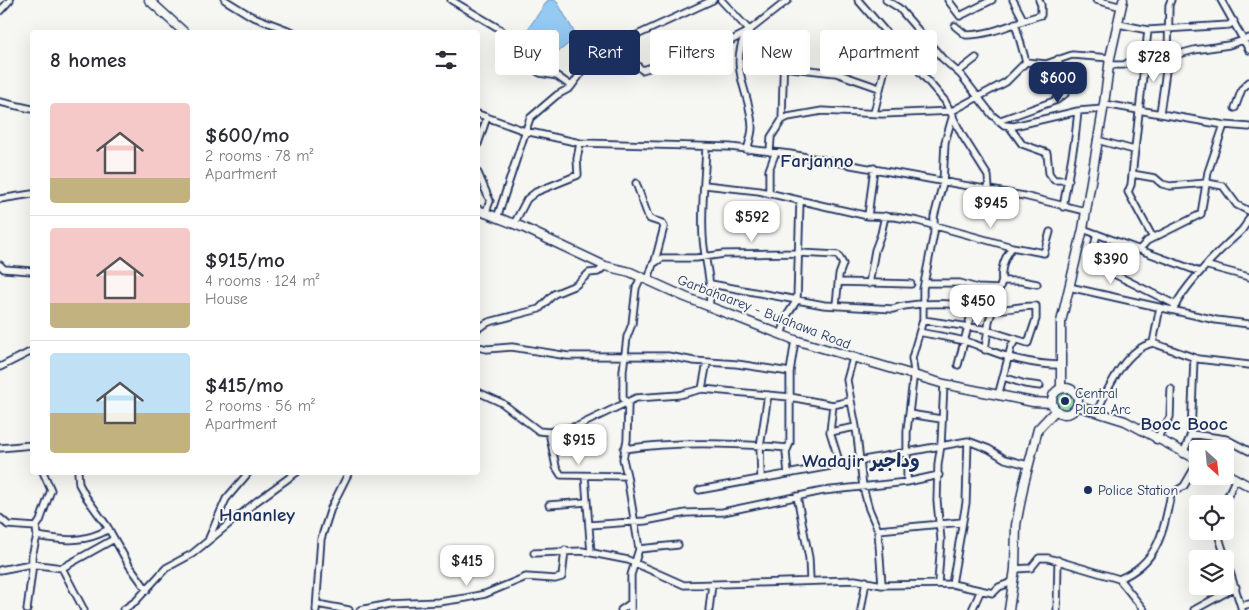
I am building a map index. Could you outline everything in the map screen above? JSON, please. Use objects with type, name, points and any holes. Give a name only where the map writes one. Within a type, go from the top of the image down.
[{"type":"main road","points":[[149,0],[182,30]]},
{"type":"main road","points":[[1061,389],[1062,322],[1083,230],[1110,61],[1123,3]]},
{"type":"main road","name":"Garbahaarey - Bulahawa Road","points":[[481,214],[514,224],[605,266],[622,269],[795,340],[944,384],[998,396],[1052,403]]},
{"type":"main road","points":[[1069,388],[1075,393],[1078,400],[1077,406],[1068,414],[1056,410],[1052,403],[1054,394],[1061,389],[1069,388]]},
{"type":"main road","points":[[1077,406],[1125,421],[1189,457]]},
{"type":"main road","points":[[1009,610],[1015,569],[1016,526],[1028,465],[1038,429],[1056,410]]},
{"type":"main road","points":[[1236,478],[1249,486]]},
{"type":"street","points":[[0,11],[10,0]]},
{"type":"street","points":[[225,0],[251,16],[288,30]]},
{"type":"street","points":[[451,0],[500,29],[510,38],[530,67],[540,73],[557,76],[571,86]]},
{"type":"street","points":[[640,32],[713,0]]},
{"type":"street","points":[[721,0],[746,30]]},
{"type":"street","points":[[750,30],[788,0]]},
{"type":"street","points":[[858,0],[884,30]]},
{"type":"street","points":[[886,0],[899,8],[925,39],[958,72],[998,121],[1009,126],[1022,144],[1047,153],[1051,178],[1054,180],[1069,180]]},
{"type":"street","points":[[948,0],[960,16],[992,0]]},
{"type":"street","points":[[1013,0],[1023,19]]},
{"type":"street","points":[[955,26],[966,35],[987,34],[1023,19],[1040,15],[1039,0]]},
{"type":"street","points":[[1096,0],[1123,3]]},
{"type":"street","points":[[1160,113],[1168,57],[1171,0]]},
{"type":"street","points":[[1221,0],[1247,39],[1249,50]]},
{"type":"street","points":[[1118,24],[1148,30],[1229,25],[1234,21]]},
{"type":"street","points":[[1016,23],[1026,62]]},
{"type":"street","points":[[1148,30],[1140,110],[1128,192],[1153,238]]},
{"type":"street","points":[[640,68],[642,70],[694,59],[743,34]]},
{"type":"street","points":[[1026,62],[1046,64],[1072,55],[1124,65],[1145,52],[1168,57],[1180,53],[1229,45],[1247,39]]},
{"type":"street","points":[[742,41],[739,63],[740,78],[752,129],[748,150]]},
{"type":"street","points":[[958,72],[976,58]]},
{"type":"street","points":[[998,121],[1057,100],[1065,94],[1058,59]]},
{"type":"street","points":[[782,120],[802,113],[822,111],[952,113],[1006,82],[1026,62]]},
{"type":"street","points":[[810,70],[836,73],[879,88]]},
{"type":"street","points":[[497,218],[530,118],[571,86],[579,75]]},
{"type":"street","points":[[769,194],[769,170],[772,153],[771,137],[782,120],[782,75]]},
{"type":"street","points":[[874,113],[883,75]]},
{"type":"street","points":[[924,75],[937,90],[952,113],[962,136],[988,176],[989,190]]},
{"type":"street","points":[[1235,108],[1242,89],[1249,82]]},
{"type":"street","points":[[0,102],[30,109]]},
{"type":"street","points":[[1009,126],[1104,106],[1160,113],[1224,125],[1249,127]]},
{"type":"street","points":[[1063,207],[1069,180],[1078,110]]},
{"type":"street","points":[[908,482],[907,452],[912,358],[923,320],[925,283],[934,234],[933,225],[943,183],[945,142],[952,113]]},
{"type":"street","points":[[480,115],[525,131],[580,143],[706,147],[790,154],[1039,199],[1085,212]]},
{"type":"street","points":[[480,138],[487,117]]},
{"type":"street","points":[[1139,250],[1142,245],[1153,238],[1201,214],[1207,183],[1224,125]]},
{"type":"street","points":[[1097,140],[1134,150]]},
{"type":"street","points":[[514,224],[527,199],[536,192],[578,175],[577,159],[580,143]]},
{"type":"street","points":[[706,147],[702,232],[707,256],[706,269],[711,284],[709,306]]},
{"type":"street","points":[[868,216],[874,168]]},
{"type":"street","points":[[1132,174],[1155,178],[1162,184],[1170,186],[1207,183],[1223,186],[1233,202],[1249,211]]},
{"type":"street","points":[[480,178],[490,201],[481,214]]},
{"type":"street","points":[[621,610],[631,607],[631,575],[639,549],[627,476],[623,467],[624,449],[627,440],[628,404],[623,398],[627,337],[635,311],[636,288],[655,261],[664,227],[662,223],[650,219],[648,216],[636,183]]},
{"type":"street","points":[[705,184],[730,186],[868,216],[885,216],[933,225],[1012,246],[1044,252],[1050,232]]},
{"type":"street","points":[[0,200],[30,194]]},
{"type":"street","points":[[781,335],[788,314],[797,300],[800,201]]},
{"type":"street","points":[[869,284],[875,250],[885,216]]},
{"type":"street","points":[[1175,307],[1200,272],[1208,266],[1227,244],[1242,232],[1249,218]]},
{"type":"street","points":[[1083,230],[1200,272]]},
{"type":"street","points":[[1096,234],[1093,255],[1094,262],[1100,267],[1175,307],[1216,320],[1249,324]]},
{"type":"street","points":[[985,350],[993,309],[1002,281],[1001,274],[1005,258],[1012,246]]},
{"type":"street","points":[[655,261],[666,258],[799,253],[838,256],[843,264],[838,275],[836,305]]},
{"type":"street","points":[[0,265],[4,269],[30,271]]},
{"type":"street","points":[[480,327],[489,322],[535,310],[562,290],[576,285],[589,273],[598,272],[605,266]]},
{"type":"street","points":[[1208,266],[1249,277]]},
{"type":"street","points":[[1002,281],[1021,281],[1037,284]]},
{"type":"street","points":[[839,282],[910,284]]},
{"type":"street","points":[[925,283],[960,283],[977,288],[999,289]]},
{"type":"street","points":[[711,284],[817,304],[893,309],[901,305],[944,304],[993,309],[1036,306],[1036,319],[1028,343],[968,326],[923,320]]},
{"type":"street","points":[[1070,287],[1160,307],[1175,307]]},
{"type":"street","points":[[958,365],[972,307]]},
{"type":"street","points":[[1153,343],[1160,307]]},
{"type":"street","points":[[920,332],[1047,365],[1060,365]]},
{"type":"street","points":[[788,474],[785,457],[790,443],[790,372],[795,340]]},
{"type":"street","points":[[998,396],[1009,356],[1016,340]]},
{"type":"street","points":[[1097,411],[1110,385],[1130,357],[1139,348],[1153,343],[1194,358],[1249,365]]},
{"type":"street","points":[[480,347],[487,349],[512,347],[568,356],[668,356],[790,372]]},
{"type":"street","points":[[0,366],[30,352]]},
{"type":"street","points":[[853,358],[847,380],[856,427],[863,487],[869,509],[878,530],[882,585]]},
{"type":"street","points":[[1183,454],[1191,434],[1194,358]]},
{"type":"street","points":[[702,389],[707,362]]},
{"type":"street","points":[[1003,377],[1025,384],[1040,386]]},
{"type":"street","points":[[938,583],[940,524],[937,501],[938,457],[941,445],[944,384]]},
{"type":"street","points":[[480,393],[502,403],[539,431],[549,432],[578,426],[600,414],[628,404],[640,397],[679,394],[702,389],[790,397],[832,405],[850,401]]},
{"type":"street","points":[[1156,440],[1170,417],[1172,389]]},
{"type":"street","points":[[760,478],[760,447],[768,395]]},
{"type":"street","points":[[832,405],[830,432],[840,464]]},
{"type":"street","points":[[909,414],[941,419]]},
{"type":"street","points":[[830,432],[856,427]]},
{"type":"street","points":[[549,432],[558,472],[569,476],[627,476]]},
{"type":"street","points":[[1191,434],[1226,439],[1249,451]]},
{"type":"street","points":[[699,490],[968,441],[988,449],[1005,459],[1028,465]]},
{"type":"street","points":[[952,584],[966,504],[968,441]]},
{"type":"street","points":[[624,449],[698,444],[745,444],[760,447],[787,448]]},
{"type":"street","points":[[0,448],[30,445]]},
{"type":"street","points":[[27,610],[32,572],[31,564],[37,536],[36,526],[40,521],[51,490],[44,475]]},
{"type":"street","points":[[78,475],[79,484],[147,590]]},
{"type":"street","points":[[208,540],[226,500],[247,475]]},
{"type":"street","points":[[124,610],[147,590],[166,568],[187,557],[293,475]]},
{"type":"street","points":[[348,475],[331,508],[321,538],[317,607],[349,610]]},
{"type":"street","points":[[590,525],[634,522],[686,514],[723,512],[797,496],[908,482],[939,475]]},
{"type":"street","points":[[585,476],[591,553]]},
{"type":"street","points":[[1119,578],[1139,568],[1154,551],[1163,528],[1171,494],[1184,486],[1189,477]]},
{"type":"street","points":[[1228,495],[1236,478]]},
{"type":"street","points":[[797,496],[809,558],[810,580]]},
{"type":"street","points":[[549,505],[587,502]]},
{"type":"street","points":[[0,518],[8,525],[36,526]]},
{"type":"street","points":[[878,530],[962,522]]},
{"type":"street","points":[[37,536],[80,541],[109,529]]},
{"type":"street","points":[[0,570],[31,564],[62,568],[114,538]]},
{"type":"street","points":[[1220,540],[1242,608],[1249,604]]},
{"type":"street","points":[[639,549],[678,545]]},
{"type":"street","points":[[360,610],[389,604],[439,602],[466,598],[485,594],[526,577],[555,579],[562,577],[565,550]]},
{"type":"street","points":[[534,553],[565,550],[635,562],[684,585],[810,580],[866,581],[882,585],[952,584],[993,593],[999,587],[1012,582]]},
{"type":"street","points":[[1015,569],[1031,568],[1039,558],[1058,560],[1119,578],[1144,610]]},
{"type":"street","points":[[1057,610],[1058,560]]},
{"type":"street","points":[[62,568],[84,610]]},
{"type":"street","points":[[861,610],[866,581]]},
{"type":"street","points":[[709,610],[712,584]]},
{"type":"street","points":[[1194,610],[1236,587]]},
{"type":"street","points":[[972,610],[981,590]]},
{"type":"green space","points":[[1065,391],[1072,394],[1075,401],[1072,408],[1065,411],[1058,408],[1055,401],[1058,394]]},
{"type":"water","points":[[548,0],[556,0],[573,30],[569,30],[569,43],[559,51],[559,30],[527,30]]},
{"type":"place","name":"Central Plaza Arc","points":[[1065,401]]},
{"type":"place","name":"Police Station","points":[[1088,490]]},
{"type":"district","name":"Farjanno","points":[[817,161]]},
{"type":"district","name":"Booc Booc","points":[[1184,424]]},
{"type":"district","name":"Wadajir وداجير","points":[[861,461]]},
{"type":"district","name":"Hananley","points":[[257,515]]}]
